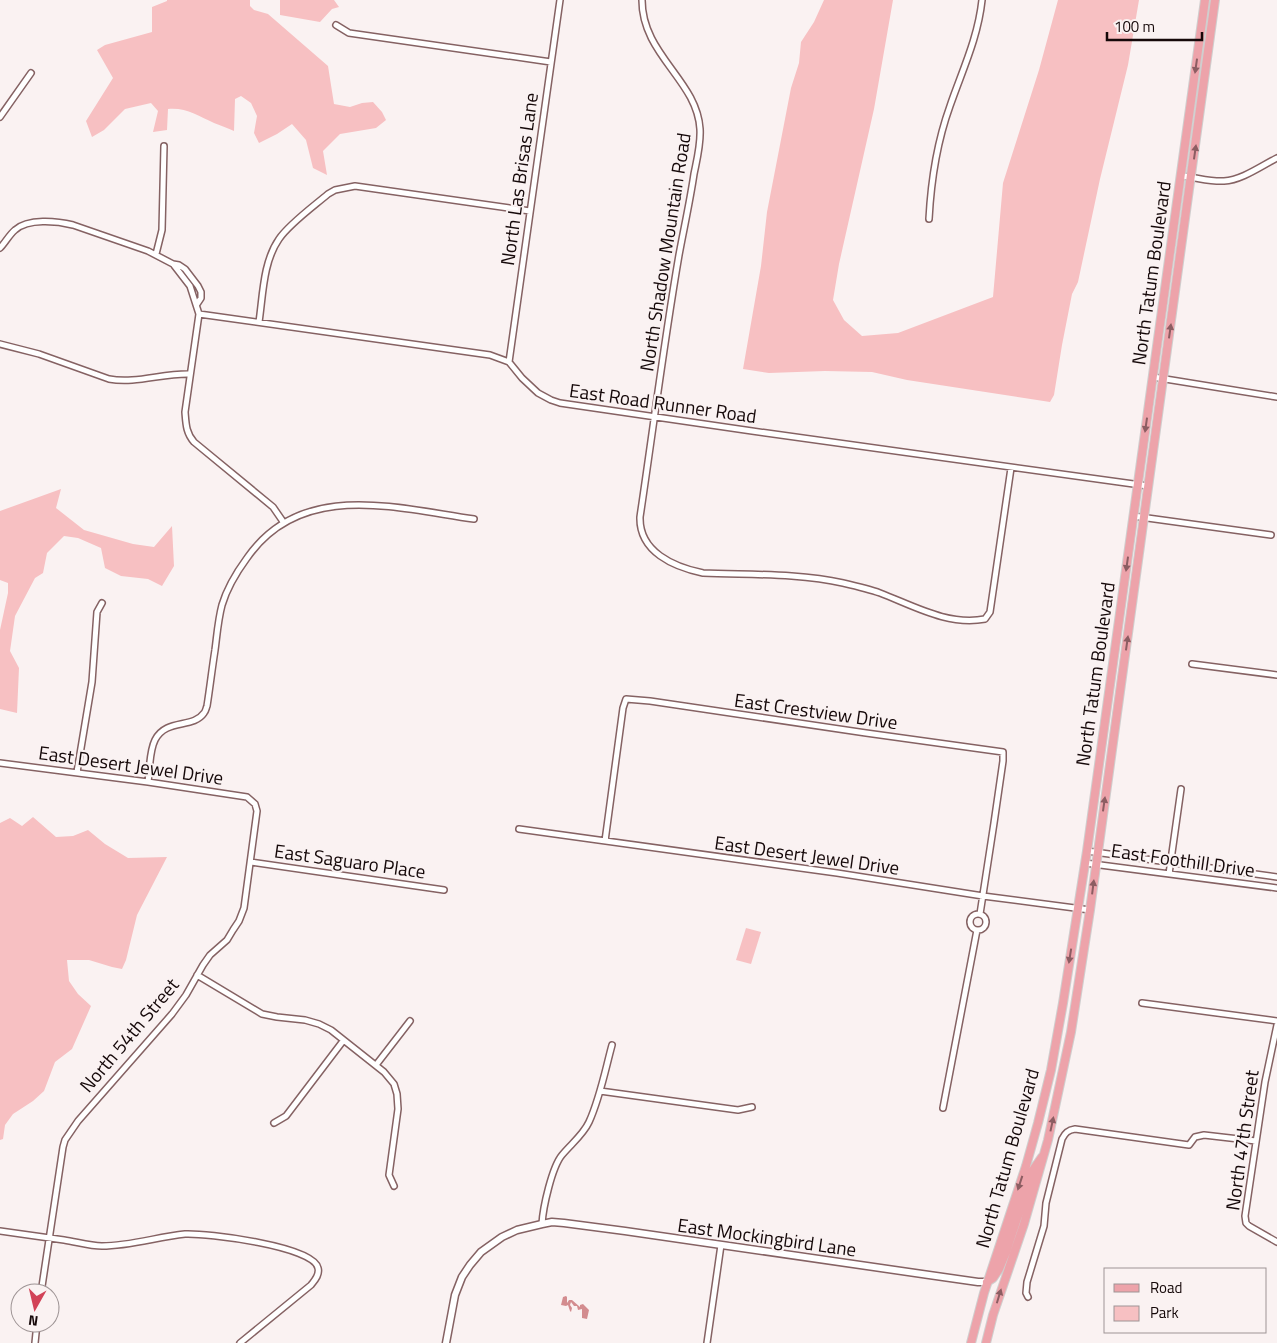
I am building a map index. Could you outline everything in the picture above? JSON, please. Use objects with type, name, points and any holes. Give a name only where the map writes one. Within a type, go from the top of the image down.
[{"type":"main road","name":"North Tatum Boulevard","points":[[971,1343],[987,1282],[1023,1175],[1051,1070],[1087,851],[1205,0]]},
{"type":"main road","name":"North Tatum Boulevard","points":[[986,1343],[1045,1153],[1071,1032],[1090,910],[1215,0]]},
{"type":"main road","points":[[987,1282],[993,1278],[999,1269],[1033,1170],[1045,1153]]},
{"type":"street","name":"North Las Brisas Lane","points":[[509,362],[560,0]]},
{"type":"street","name":"North Shadow Mountain Road","points":[[642,0],[644,20],[649,36],[695,107],[700,130],[679,257],[640,524],[645,541],[652,550],[676,565],[703,573],[797,577],[832,581],[878,592],[926,613],[960,620],[986,619],[990,612],[1011,468]]},
{"type":"street","points":[[930,219],[933,183],[942,135],[949,109],[977,29],[982,0]]},
{"type":"street","points":[[336,25],[349,33],[551,62]]},
{"type":"street","points":[[0,117],[31,73]]},
{"type":"street","points":[[156,254],[162,230],[164,146]]},
{"type":"street","points":[[1181,176],[1222,181],[1238,178],[1276,159],[1277,166]]},
{"type":"street","points":[[259,322],[267,265],[274,247],[285,232],[335,190],[355,186],[530,211]]},
{"type":"street","points":[[0,248],[21,225],[60,222],[156,254],[185,269],[198,286],[200,292],[197,304],[200,314],[185,412],[186,428],[189,436],[273,507],[284,523]]},
{"type":"street","points":[[200,314],[490,355],[509,362]]},
{"type":"street","points":[[0,344],[39,354],[118,381],[190,374]]},
{"type":"street","name":"East Road Runner Road","points":[[509,362],[531,388],[543,397],[560,403],[1148,486]]},
{"type":"street","points":[[1153,377],[1277,397]]},
{"type":"street","points":[[148,782],[155,740],[164,729],[172,725],[197,719],[204,713],[207,706],[219,617],[228,588],[251,552],[264,538],[284,523],[296,517],[323,508],[354,504],[474,519]]},
{"type":"street","points":[[1133,516],[1271,535]]},
{"type":"street","points":[[77,772],[92,682],[97,612],[102,603]]},
{"type":"street","points":[[1192,664],[1277,675]]},
{"type":"street","name":"East Crestview Drive","points":[[605,841],[623,708],[626,699],[1003,752],[996,814],[983,896]]},
{"type":"street","name":"East Desert Jewel Drive","points":[[0,763],[77,772],[247,797],[256,804]]},
{"type":"street","points":[[1169,874],[1181,789]]},
{"type":"street","name":"North 54th Street","points":[[42,1283],[65,1140],[78,1121],[172,1014],[210,955],[227,940],[239,921],[244,908],[251,862],[257,811],[256,804]]},
{"type":"street","name":"East Desert Jewel Drive","points":[[519,829],[1090,910]]},
{"type":"street","name":"East Foothill Drive","points":[[1087,851],[1277,877]]},
{"type":"street","name":"East Saguaro Place","points":[[251,862],[444,890]]},
{"type":"street","name":"East Foothill Drive","points":[[1085,863],[1277,888]]},
{"type":"street","points":[[980,914],[983,896]]},
{"type":"street","points":[[980,914],[985,916],[987,922],[983,929],[977,930],[971,926],[970,921],[972,916],[980,914]]},
{"type":"street","points":[[943,1108],[977,930]]},
{"type":"street","points":[[196,976],[262,1014],[320,1024],[331,1030],[384,1072],[394,1084],[398,1094],[398,1109],[389,1175],[394,1186]]},
{"type":"street","points":[[1142,1003],[1277,1021]]},
{"type":"street","points":[[376,1065],[410,1021]]},
{"type":"street","name":"North 47th Street","points":[[1277,1025],[1268,1065],[1245,1220],[1249,1226],[1277,1242]]},
{"type":"street","points":[[274,1123],[286,1116],[343,1041]]},
{"type":"street","points":[[542,1224],[555,1169],[561,1156],[583,1133],[589,1123],[600,1091],[612,1045]]},
{"type":"street","points":[[600,1091],[738,1110],[752,1107]]},
{"type":"street","points":[[1028,1297],[1026,1294],[1027,1282],[1044,1226],[1046,1203],[1062,1139],[1066,1132],[1075,1129],[1188,1145],[1195,1137],[1204,1135],[1256,1141]]},
{"type":"street","name":"East Mockingbird Lane","points":[[446,1343],[455,1294],[470,1265],[482,1252],[502,1236],[517,1230],[552,1222],[987,1282]]},
{"type":"street","points":[[0,1231],[106,1246],[186,1234],[221,1236],[243,1239],[291,1251],[306,1256],[315,1262],[318,1268],[317,1278],[240,1343]]},
{"type":"street","points":[[707,1343],[720,1245]]},
{"type":"green space","points":[[167,0],[250,0],[250,6],[254,10],[268,14],[328,66],[334,104],[350,107],[373,102],[386,120],[376,128],[340,134],[323,151],[327,175],[313,168],[306,140],[292,124],[259,143],[254,133],[257,116],[251,103],[241,96],[235,99],[234,131],[180,109],[168,109],[167,130],[153,132],[158,111],[151,103],[125,109],[104,130],[92,137],[86,121],[113,78],[97,50],[105,45],[152,32],[152,7]]},
{"type":"green space","points":[[280,0],[334,0],[339,7],[332,9],[320,22],[280,15]]},
{"type":"green space","points":[[824,0],[893,0],[874,109],[839,264],[833,300],[844,320],[862,336],[898,333],[993,297],[1003,183],[1039,70],[1058,0],[1139,0],[1128,65],[1100,179],[1078,282],[1072,294],[1054,395],[1050,402],[907,380],[872,372],[769,373],[743,369],[761,266],[767,212],[791,88],[799,63],[801,42],[814,22]]},
{"type":"green space","points":[[61,489],[56,508],[84,530],[133,544],[154,547],[172,526],[174,566],[162,586],[148,579],[121,576],[105,568],[101,548],[78,538],[64,536],[47,553],[43,573],[35,578],[15,616],[10,651],[19,668],[17,713],[0,709],[0,630],[8,593],[8,583],[0,580],[0,511]]},
{"type":"green space","points":[[33,817],[56,837],[73,836],[88,830],[105,844],[128,858],[167,857],[137,915],[122,969],[89,960],[67,960],[69,981],[78,994],[91,1006],[72,1049],[55,1062],[44,1091],[13,1114],[5,1125],[3,1139],[0,1140],[0,823],[10,818],[22,826]]},
{"type":"green space","points":[[746,928],[761,932],[751,964],[736,960]]},
{"type":"shaded area","points":[[566,1296],[567,1303],[569,1300],[572,1300],[580,1307],[583,1304],[589,1310],[587,1319],[582,1318],[582,1309],[578,1310],[577,1306],[574,1306],[571,1302],[571,1312],[568,1305],[561,1305],[563,1297]]}]
